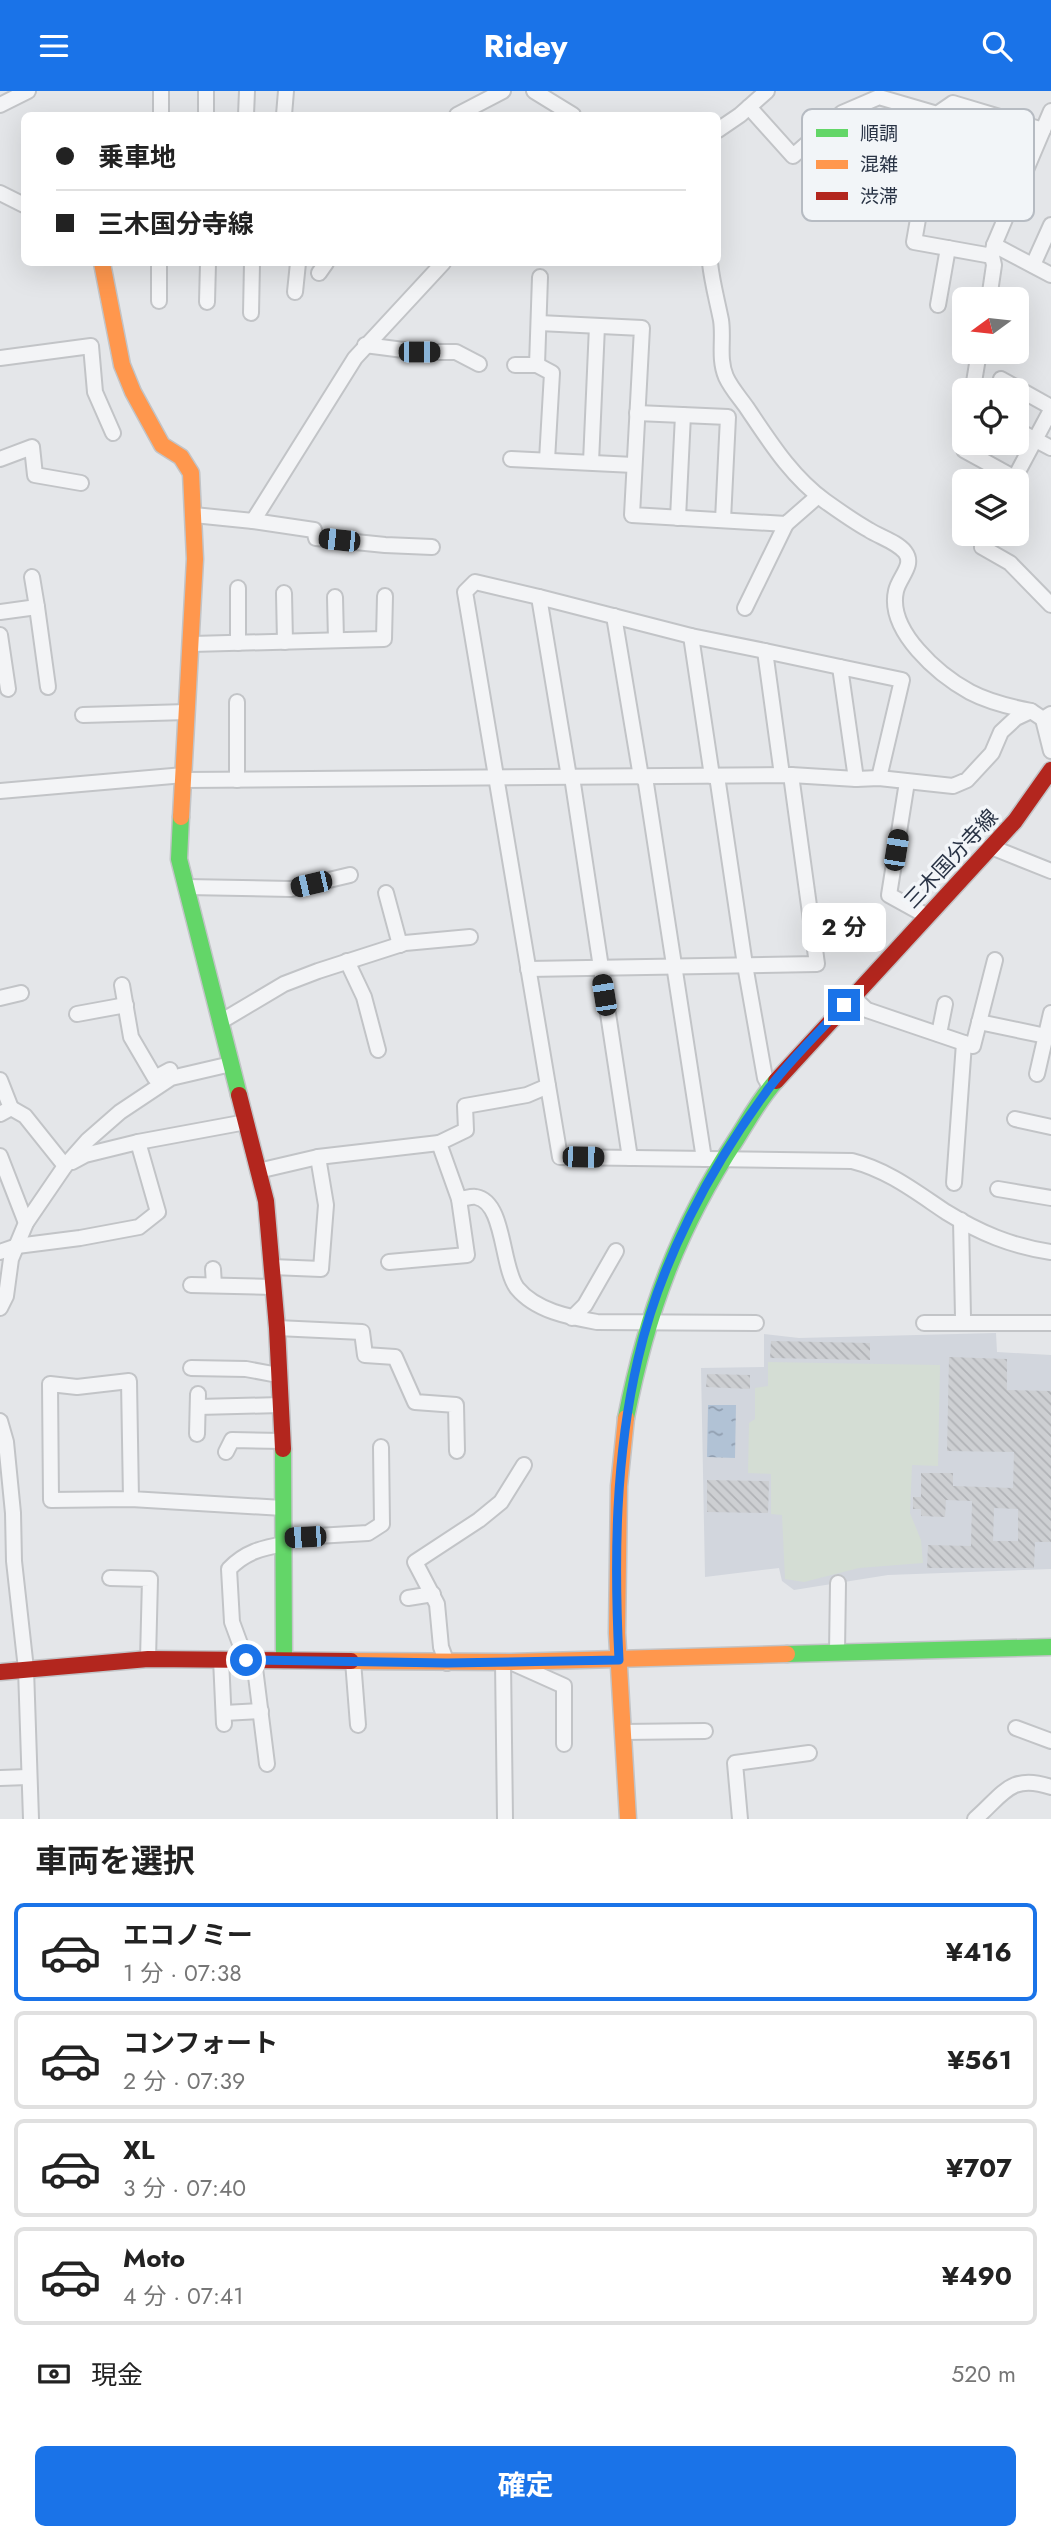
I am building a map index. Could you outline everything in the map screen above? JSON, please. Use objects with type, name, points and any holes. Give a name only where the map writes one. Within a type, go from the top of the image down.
[{"type":"street","points":[[0,105],[27,91]]},
{"type":"street","points":[[161,91],[161,112]]},
{"type":"street","points":[[206,91],[206,112]]},
{"type":"street","points":[[246,112],[247,91]]},
{"type":"street","points":[[284,112],[286,91]]},
{"type":"street","points":[[463,112],[503,91]]},
{"type":"street","points":[[534,91],[568,112]]},
{"type":"street","points":[[721,128],[767,91]]},
{"type":"street","points":[[851,109],[879,97],[905,97],[928,109]]},
{"type":"street","points":[[944,109],[953,103],[973,109]]},
{"type":"street","points":[[748,107],[793,156],[802,148]]},
{"type":"street","points":[[1034,151],[1051,111]]},
{"type":"street","points":[[1034,127],[1043,130]]},
{"type":"street","points":[[0,193],[21,204]]},
{"type":"street","points":[[918,221],[914,241],[948,248],[993,251],[1033,265],[1051,275]]},
{"type":"street","points":[[991,287],[993,251],[1005,221]]},
{"type":"street","points":[[1033,265],[1051,226]]},
{"type":"street","points":[[938,305],[948,248]]},
{"type":"street","points":[[103,266],[122,365],[133,391],[162,445],[181,457],[191,473],[195,559],[179,859],[266,1201],[283,1441],[284,1660]]},
{"type":"street","points":[[159,266],[159,301]]},
{"type":"street","points":[[207,302],[208,266]]},
{"type":"street","points":[[251,266],[251,313]]},
{"type":"street","points":[[295,292],[298,266]]},
{"type":"street","points":[[253,521],[365,345],[440,266]]},
{"type":"street","points":[[710,266],[712,287],[721,322],[721,362],[727,379],[778,456],[800,480],[846,517],[901,548],[908,555],[909,565],[896,591],[895,606],[911,642],[948,678],[971,692],[997,704],[1041,715]]},
{"type":"street","points":[[537,365],[540,277]]},
{"type":"street","points":[[539,323],[642,328],[632,515],[786,524]]},
{"type":"street","points":[[591,463],[597,326]]},
{"type":"street","points":[[365,345],[419,352],[456,352],[479,364]]},
{"type":"street","points":[[0,358],[91,346],[96,392],[113,433]]},
{"type":"street","points":[[515,365],[537,365],[552,373],[547,460]]},
{"type":"street","points":[[1020,469],[1051,408],[1029,395]]},
{"type":"street","points":[[637,413],[734,417],[746,407]]},
{"type":"street","points":[[678,518],[683,415]]},
{"type":"street","points":[[723,520],[728,417]]},
{"type":"street","points":[[1029,437],[1051,448]]},
{"type":"street","points":[[0,459],[32,447],[35,475],[81,483]]},
{"type":"street","points":[[972,455],[996,469]]},
{"type":"street","points":[[511,459],[634,465]]},
{"type":"street","points":[[746,608],[786,524],[818,496]]},
{"type":"street","points":[[194,515],[314,530],[316,538],[432,547]]},
{"type":"street","points":[[982,546],[1010,563],[1051,604]]},
{"type":"street","points":[[32,577],[48,687]]},
{"type":"street","points":[[879,778],[902,680],[691,636],[475,582],[465,592],[560,1157],[852,1161],[875,1167],[991,1236],[1020,1247],[1051,1252]]},
{"type":"street","points":[[238,588],[238,643]]},
{"type":"street","points":[[284,593],[285,642]]},
{"type":"street","points":[[192,644],[384,639],[385,596]]},
{"type":"street","points":[[335,597],[336,640]]},
{"type":"street","points":[[539,597],[630,1158]]},
{"type":"street","points":[[0,612],[37,607]]},
{"type":"street","points":[[614,616],[643,776],[704,1159]]},
{"type":"street","points":[[0,635],[8,689]]},
{"type":"street","points":[[691,636],[744,965],[765,1078],[770,1087]]},
{"type":"street","points":[[528,969],[817,964],[765,651]]},
{"type":"street","points":[[839,667],[856,779]]},
{"type":"street","points":[[237,702],[237,780]]},
{"type":"street","points":[[83,715],[187,712]]},
{"type":"street","points":[[1041,715],[1051,751]]},
{"type":"street","points":[[0,791],[184,777],[237,780],[786,775],[879,778],[953,786],[967,781],[992,753],[1001,732],[1016,718],[1041,715]]},
{"type":"street","name":"三木国分寺線","points":[[628,1819],[619,1660],[619,1486],[625,1425],[638,1357],[685,1226],[723,1159],[770,1087],[1015,821],[1051,770]]},
{"type":"street","points":[[907,782],[889,895],[927,916]]},
{"type":"street","points":[[991,847],[1051,871]]},
{"type":"street","points":[[186,887],[291,889],[350,875]]},
{"type":"street","points":[[387,893],[400,945]]},
{"type":"street","points":[[220,1021],[284,984],[347,961],[400,945],[470,937]]},
{"type":"street","points":[[852,996],[867,1010],[973,1046],[995,960]]},
{"type":"street","points":[[347,961],[364,997],[378,1050]]},
{"type":"street","points":[[122,985],[131,1037],[155,1078],[166,1071],[230,1060]]},
{"type":"street","points":[[0,998],[21,993]]},
{"type":"street","points":[[939,1034],[945,1004]]},
{"type":"street","points":[[76,1014],[126,1005]]},
{"type":"street","points":[[1037,1074],[1051,1013]]},
{"type":"street","points":[[979,1022],[1046,1036]]},
{"type":"street","points":[[954,1183],[964,1043]]},
{"type":"street","points":[[0,1308],[6,1296],[11,1259],[26,1223],[65,1166],[88,1140],[120,1112],[159,1085],[172,1078],[230,1060]]},
{"type":"street","points":[[0,1080],[6,1111],[25,1116],[65,1166]]},
{"type":"street","points":[[258,1171],[318,1157],[439,1143],[467,1130],[465,1106],[527,1095],[548,1086]]},
{"type":"street","points":[[1015,1119],[1051,1126]]},
{"type":"street","points":[[65,1166],[85,1155],[138,1142],[246,1122]]},
{"type":"street","points":[[0,1252],[17,1245],[80,1238],[139,1227],[158,1212],[138,1142]]},
{"type":"street","points":[[389,1262],[467,1255],[459,1199],[439,1143]]},
{"type":"street","points":[[0,1156],[26,1223]]},
{"type":"street","points":[[272,1267],[321,1269],[326,1205],[318,1157]]},
{"type":"street","points":[[998,1189],[1051,1198]]},
{"type":"street","points":[[459,1199],[476,1197],[488,1204],[496,1215],[510,1278],[519,1291],[543,1308],[572,1318],[597,1322],[756,1324]]},
{"type":"street","points":[[961,1220],[963,1317]]},
{"type":"street","points":[[572,1318],[585,1305],[616,1251]]},
{"type":"street","points":[[191,1285],[213,1277],[273,1287]]},
{"type":"street","points":[[924,1323],[1051,1322]]},
{"type":"street","points":[[277,1328],[361,1326],[365,1362],[395,1357],[415,1402],[456,1405],[457,1451]]},
{"type":"street","points":[[191,1368],[246,1369],[278,1375]]},
{"type":"street","points":[[131,1499],[129,1381],[77,1387],[50,1384],[51,1500],[131,1499],[284,1508]]},
{"type":"street","points":[[197,1434],[198,1400],[281,1405]]},
{"type":"street","points":[[0,1421],[6,1442],[13,1513],[14,1560],[26,1669],[31,1819]]},
{"type":"street","points":[[226,1453],[232,1440],[283,1441]]},
{"type":"street","points":[[267,1764],[261,1711],[250,1660],[232,1622],[229,1569],[238,1559],[255,1550],[284,1541],[368,1533],[382,1524],[380,1447]]},
{"type":"street","points":[[447,1663],[441,1647],[437,1604],[415,1562],[479,1520],[501,1502],[524,1465]]},
{"type":"street","points":[[110,1578],[150,1579],[148,1659]]},
{"type":"street","points":[[837,1652],[838,1583]]},
{"type":"street","points":[[408,1598],[433,1594]]},
{"type":"street","points":[[0,1672],[148,1659],[447,1663],[1051,1647]]},
{"type":"street","points":[[221,1660],[224,1718],[261,1711]]},
{"type":"street","points":[[353,1661],[358,1725]]},
{"type":"street","points":[[507,1662],[564,1686],[564,1744]]},
{"type":"street","points":[[505,1819],[507,1662]]},
{"type":"street","points":[[1016,1728],[1051,1741]]},
{"type":"street","points":[[623,1732],[705,1731]]},
{"type":"street","points":[[740,1819],[735,1763],[809,1753]]},
{"type":"street","points":[[0,1778],[29,1777]]},
{"type":"street","points":[[975,1819],[1013,1784],[1037,1783],[1051,1787]]},
{"type":"shaded area","points":[[996,1333],[997,1352],[1051,1355],[1051,1569],[888,1575],[794,1590],[782,1581],[779,1568],[705,1577],[701,1368],[764,1367],[764,1334],[799,1338]]},
{"type":"shaded area","points":[[768,1362],[940,1365],[938,1466],[912,1465],[910,1513],[921,1540],[923,1563],[859,1568],[804,1582],[785,1579],[782,1515],[771,1514],[771,1474],[748,1473],[749,1423],[755,1419],[755,1388],[768,1386]]},
{"type":"water","points":[[708,1405],[736,1405],[735,1458],[707,1457]]},
{"type":"building","points":[[771,1341],[870,1343],[870,1360],[770,1358]]},
{"type":"building","points":[[949,1357],[1007,1359],[1007,1390],[1051,1391],[1051,1542],[1035,1542],[1034,1568],[927,1568],[928,1545],[971,1546],[972,1501],[946,1500],[945,1517],[921,1516],[921,1509],[913,1509],[913,1497],[921,1497],[921,1473],[953,1473],[953,1486],[1013,1488],[1014,1452],[947,1451]],"holes":[[[994,1508],[1018,1509],[1018,1541],[993,1541]]]},
{"type":"building","points":[[707,1374],[750,1375],[750,1389],[706,1387]]},
{"type":"building","points":[[707,1480],[769,1481],[768,1513],[707,1512]]},
{"type":"traffic: fast","points":[[181,817],[179,859],[239,1095]]},
{"type":"traffic: fast","points":[[626,1418],[644,1342],[681,1238],[716,1172],[755,1108],[776,1081]]},
{"type":"traffic: fast","points":[[283,1449],[284,1660]]},
{"type":"traffic: fast","points":[[787,1654],[1051,1647]]},
{"type":"traffic: slow","points":[[103,266],[122,365],[133,392],[162,445],[181,457],[191,473],[195,559],[181,817]]},
{"type":"traffic: slow","points":[[626,1418],[619,1486],[617,1633],[628,1819]]},
{"type":"traffic: slow","points":[[351,1661],[511,1662],[787,1654]]},
{"type":"traffic: jam","points":[[776,1081],[1015,821],[1051,770]]},
{"type":"traffic: jam","points":[[239,1095],[266,1201],[277,1328],[283,1449]]},
{"type":"traffic: jam","points":[[0,1672],[148,1659],[351,1661]]},
{"type":"route","points":[[246,1660],[447,1663],[619,1660],[617,1561],[619,1486],[625,1425],[638,1357],[657,1297],[685,1226],[723,1159],[770,1087],[844,1005]]}]
